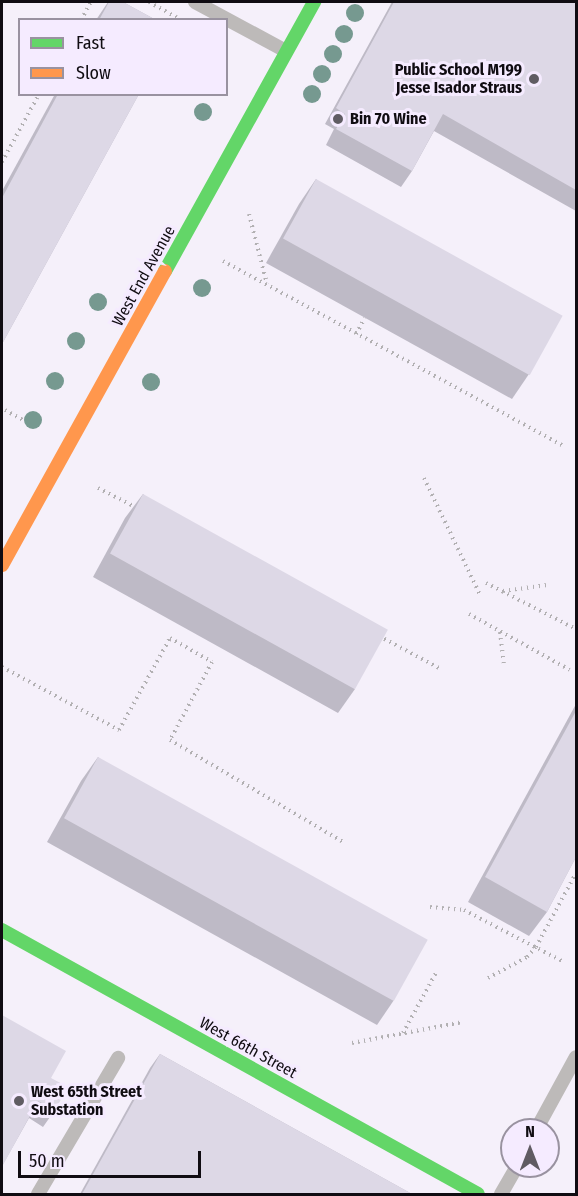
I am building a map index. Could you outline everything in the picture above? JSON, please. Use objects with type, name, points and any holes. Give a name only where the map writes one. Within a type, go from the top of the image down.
[{"type":"main road","name":"West End Avenue","points":[[2,565],[314,2]]},
{"type":"main road","name":"West 66th Street","points":[[2,930],[478,1194]]},
{"type":"lane","points":[[195,2],[225,18]]},
{"type":"lane","points":[[228,20],[286,51]]},
{"type":"lane","points":[[543,1118],[576,1057]]},
{"type":"lane","points":[[38,1194],[118,1058]]},
{"type":"lane","points":[[501,1194],[510,1178]]},
{"type":"path","points":[[82,18],[91,2]]},
{"type":"path","points":[[149,2],[177,18]]},
{"type":"path","points":[[2,162],[38,96]]},
{"type":"path","points":[[249,214],[267,285]]},
{"type":"path","points":[[223,261],[562,445]]},
{"type":"path","points":[[356,333],[365,318]]},
{"type":"path","points":[[4,410],[23,420]]},
{"type":"path","points":[[424,478],[480,595]]},
{"type":"path","points":[[98,488],[139,509]]},
{"type":"path","points":[[486,583],[576,629]]},
{"type":"path","points":[[502,591],[548,585]]},
{"type":"path","points":[[469,614],[570,670]]},
{"type":"path","points":[[500,631],[504,665]]},
{"type":"path","points":[[377,635],[439,668]]},
{"type":"path","points":[[2,667],[119,730],[170,638],[213,662],[170,740],[343,842]]},
{"type":"path","points":[[488,978],[527,957],[536,947],[576,873]]},
{"type":"path","points":[[430,907],[464,910],[562,961]]},
{"type":"path","points":[[403,1033],[437,971]]},
{"type":"path","points":[[352,1043],[463,1022]]},
{"type":"building","points":[[109,2],[123,2],[152,18],[100,18]]},
{"type":"building","points":[[394,2],[576,2],[576,190],[443,114],[412,171],[336,129],[345,114],[336,108]]},
{"type":"building","points":[[57,96],[138,96],[2,344],[2,198]]},
{"type":"building","points":[[316,179],[563,316],[530,375],[283,238]]},
{"type":"building","points":[[143,494],[388,630],[355,689],[110,553]]},
{"type":"building","points":[[576,711],[576,857],[547,912],[485,877]]},
{"type":"building","points":[[98,757],[428,940],[394,1001],[64,818]]},
{"type":"building","name":"West 65th Street Substation","points":[[2,1015],[66,1051],[51,1078],[68,1087],[55,1110],[38,1101],[3,1165],[2,1164]]},
{"type":"building","points":[[160,1054],[412,1194],[82,1194]]},
{"type":"traffic: fast","points":[[165,271],[314,2]]},
{"type":"traffic: fast","points":[[2,930],[478,1194]]},
{"type":"traffic: slow","points":[[2,565],[165,271]]},
{"type":"place","name":"Public School M199 Jesse Isador Straus","points":[[534,79]]},
{"type":"place","name":"Bin 70 Wine","points":[[338,119]]},
{"type":"place","name":"West 65th Street Substation","points":[[19,1101]]}]
